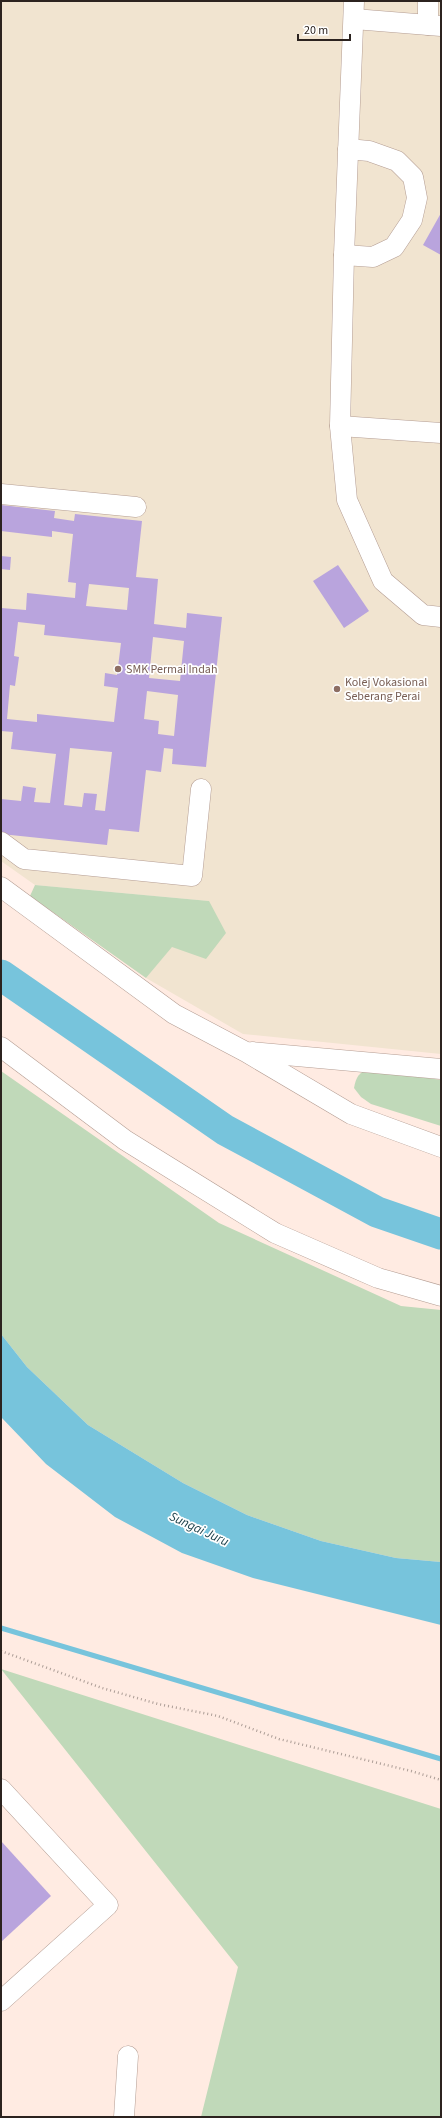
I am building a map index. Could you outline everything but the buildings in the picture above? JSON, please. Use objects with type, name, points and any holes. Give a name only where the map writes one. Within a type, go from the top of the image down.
[{"type":"street","points":[[428,1],[434,25],[354,10],[344,255],[340,426],[347,500],[383,581],[423,615],[441,617]]},
{"type":"street","points":[[344,255],[373,257],[394,247],[412,220],[417,198],[413,176],[397,161],[369,151],[348,149]]},
{"type":"street","points":[[340,426],[441,433]]},
{"type":"street","points":[[1,494],[136,506]]},
{"type":"street","points":[[1,842],[24,859],[192,876],[202,789]]},
{"type":"street","points":[[1,887],[174,1014],[246,1052],[352,1114],[441,1147]]},
{"type":"street","points":[[1,1047],[125,1140],[275,1233],[378,1278],[441,1296]]},
{"type":"street","points":[[246,1052],[441,1069]]},
{"type":"street","points":[[1,1789],[108,1905],[1,2001]]},
{"type":"street","points":[[124,2117],[128,2056]]},
{"type":"path","points":[[1,1651],[102,1688],[158,1704],[218,1716],[279,1739],[411,1771],[441,1780]]},
{"type":"shaded area","name":"Kolej Vokasional Seberang Perai","points":[[1,1],[441,1],[441,1054],[243,1034],[146,978],[209,901],[35,885],[1,861]]},
{"type":"green space","points":[[35,885],[209,901],[226,933],[206,959],[172,947],[146,978],[30,896]]},
{"type":"green space","points":[[369,1069],[441,1080],[441,1126],[371,1104],[361,1097],[354,1088],[355,1084],[360,1073]]},
{"type":"green space","points":[[1,1071],[219,1223],[401,1306],[441,1310],[441,1562],[396,1558],[321,1541],[247,1515],[183,1483],[88,1425],[27,1367],[1,1334]]},
{"type":"green space","points":[[1,1669],[441,1809],[441,2117],[201,2117],[238,1967]]},
{"type":"water","name":"Sungai Juru","points":[[1,1334],[27,1367],[88,1425],[183,1483],[247,1515],[321,1541],[396,1558],[441,1562],[441,1625],[253,1578],[182,1553],[115,1517],[46,1464],[1,1417]]},
{"type":"waterway","points":[[1,975],[225,1130],[377,1212],[441,1234]]},
{"type":"waterway","points":[[1,1628],[441,1759]]},
{"type":"place","name":"SMK Permai Indah","points":[[118,669]]},
{"type":"place","name":"Kolej Vokasional Seberang Perai","points":[[337,689]]}]
